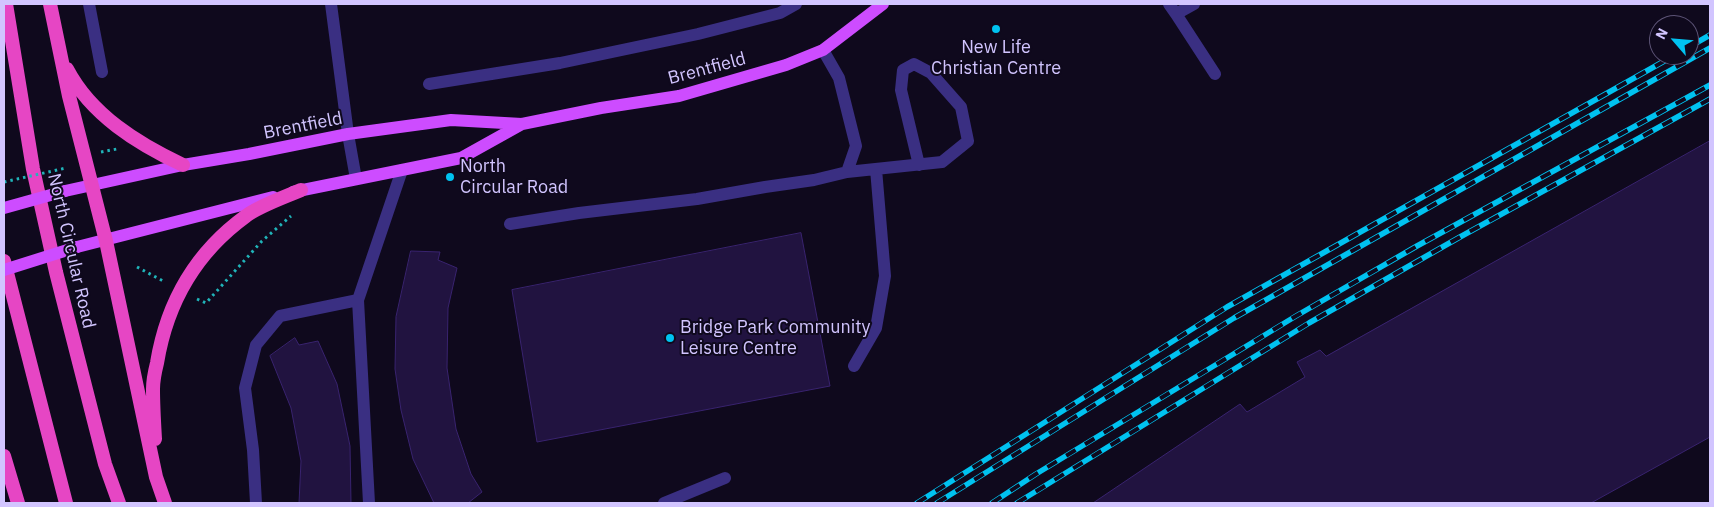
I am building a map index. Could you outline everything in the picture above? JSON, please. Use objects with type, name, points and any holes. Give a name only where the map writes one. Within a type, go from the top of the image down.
[{"type":"highway","name":"North Circular Road","points":[[6,4],[33,169],[54,263],[105,464],[118,503]]},
{"type":"highway","points":[[50,4],[60,56],[106,241],[156,477],[165,503]]},
{"type":"highway","points":[[60,56],[81,92],[98,110],[127,134],[156,153],[183,165]]},
{"type":"highway","points":[[156,477],[153,387],[160,344],[179,290],[190,272],[215,242],[247,215],[301,190]]},
{"type":"highway","points":[[4,261],[66,503]]},
{"type":"highway","points":[[4,456],[18,503]]},
{"type":"main road","name":"Brentfield","points":[[4,208],[92,184],[348,134],[451,120],[522,124],[601,108],[679,96],[786,65],[823,50],[883,4]]},
{"type":"main road","name":"Brentfield","points":[[4,270],[77,247],[301,190],[461,158],[522,124]]},
{"type":"street","points":[[89,4],[102,72]]},
{"type":"street","points":[[331,4],[348,134],[356,179]]},
{"type":"street","points":[[429,84],[560,64],[698,34],[780,13],[796,4]]},
{"type":"street","points":[[1194,4],[1172,9],[1215,74]]},
{"type":"street","points":[[823,50],[839,78],[856,146],[847,172]]},
{"type":"street","points":[[510,224],[579,213],[697,199],[814,180],[847,172],[919,165],[942,162],[968,141],[960,107],[931,73],[914,64],[903,70],[901,90],[919,165]]},
{"type":"street","points":[[854,366],[876,328],[885,276],[876,169]]},
{"type":"street","points":[[369,503],[358,300],[402,170]]},
{"type":"street","points":[[256,503],[253,450],[245,388],[256,345],[280,316],[358,300]]},
{"type":"street","points":[[664,503],[725,478]]},
{"type":"path","points":[[100,153],[120,149]]},
{"type":"path","points":[[4,182],[66,168]]},
{"type":"path","points":[[194,298],[206,303],[262,240],[293,214]]},
{"type":"path","points":[[137,267],[166,283]]},
{"type":"building","points":[[1710,141],[1710,437],[1591,503],[1093,503],[1240,404],[1247,412],[1305,377],[1297,362],[1320,350],[1326,356]]},
{"type":"building","name":"Bridge Park Community Leisure Centre","points":[[801,233],[830,386],[537,442],[512,290]]},
{"type":"building","points":[[411,251],[440,252],[438,260],[457,268],[448,308],[447,368],[456,429],[471,474],[482,492],[468,503],[434,503],[413,459],[401,410],[395,369],[396,317]]},
{"type":"building","points":[[295,338],[299,345],[318,341],[337,384],[350,446],[351,503],[299,503],[301,461],[291,408],[270,356]]},
{"type":"railway","points":[[1699,41],[1710,35]]},
{"type":"railway","points":[[937,503],[1234,318],[1710,48]]},
{"type":"railway","points":[[917,503],[1227,307],[1657,65]]},
{"type":"railway","points":[[992,503],[1036,474],[1296,316],[1417,246],[1710,85]]},
{"type":"railway","points":[[1017,503],[1309,323],[1710,99]]},
{"type":"place","name":"New Life Christian Centre","points":[[996,29]]},
{"type":"place","name":"North Circular Road","points":[[450,177]]},
{"type":"place","name":"Bridge Park Community Leisure Centre","points":[[670,338]]}]
